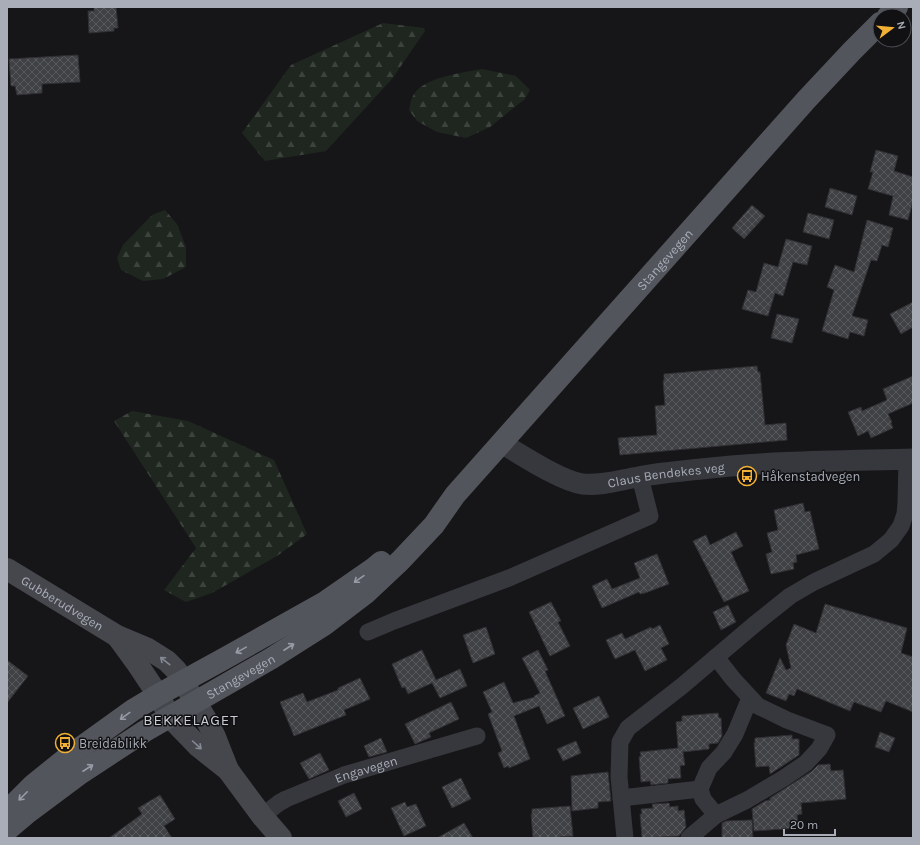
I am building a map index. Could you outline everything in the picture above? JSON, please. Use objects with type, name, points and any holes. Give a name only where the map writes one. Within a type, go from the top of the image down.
[{"type":"main road","name":"Stangevegen","points":[[7,830],[81,772],[146,731],[272,658],[324,625],[366,593],[400,561],[434,525],[452,498],[807,99],[872,32]]},
{"type":"main road","name":"Stangevegen","points":[[7,811],[33,785],[69,756],[133,710],[325,602],[374,568],[427,518],[452,498]]},
{"type":"main road","name":"Gubberudvegen","points":[[7,569],[117,636],[148,649],[167,661],[176,670],[207,721],[228,770]]},
{"type":"main road","name":"Gubberudvegen","points":[[117,636],[158,695],[170,717],[199,748],[228,770]]},
{"type":"main road","points":[[228,770],[262,816],[281,838]]},
{"type":"street","name":"Claus Bendekes veg","points":[[501,443],[556,474],[574,482],[597,485],[640,477],[757,464],[810,461],[910,459]]},
{"type":"street","points":[[625,838],[619,777],[620,742],[628,728],[682,686],[775,607],[801,589],[874,554],[892,540],[901,526],[905,514],[910,459]]},
{"type":"street","points":[[368,632],[510,577],[650,516],[640,477]]},
{"type":"street","points":[[688,838],[716,815],[747,800],[806,763],[819,749],[827,735],[787,720],[758,706],[716,657]]},
{"type":"street","points":[[716,815],[703,799],[700,789],[709,768],[724,752],[735,734],[750,698]]},
{"type":"street","name":"Engavegen","points":[[262,816],[271,808],[286,799],[344,775],[477,736]]},
{"type":"street","points":[[621,798],[700,789]]},
{"type":"green space","points":[[383,23],[424,28],[425,31],[392,79],[326,151],[265,161],[242,133],[291,65]]},
{"type":"green space","points":[[482,69],[516,76],[530,90],[525,99],[490,127],[466,138],[437,132],[417,121],[409,110],[410,102],[416,91],[424,85],[442,77]]},
{"type":"green space","points":[[165,210],[177,224],[186,247],[186,267],[163,279],[143,281],[121,270],[117,258],[123,245],[152,215]]},
{"type":"green space","points":[[132,411],[188,421],[274,460],[307,534],[277,556],[212,593],[186,602],[164,590],[196,548],[114,421]]},
{"type":"building","points":[[94,7],[116,7],[118,28],[114,28],[114,31],[89,33],[88,11],[94,11]]},
{"type":"building","points":[[78,55],[80,82],[42,84],[42,93],[17,95],[15,86],[11,86],[9,59]]},
{"type":"building","points":[[876,150],[898,156],[894,171],[913,177],[913,201],[908,220],[889,215],[893,196],[868,189],[873,172],[870,172]]},
{"type":"building","points":[[830,188],[857,196],[852,215],[825,207]]},
{"type":"building","points":[[752,205],[765,216],[744,239],[732,228]]},
{"type":"building","points":[[808,213],[834,220],[829,239],[803,232]]},
{"type":"building","points":[[867,220],[893,228],[888,247],[882,245],[877,261],[871,260],[852,316],[868,320],[864,336],[850,332],[848,339],[822,331],[834,290],[827,287],[835,265],[854,272]]},
{"type":"building","points":[[786,239],[812,246],[807,265],[793,262],[783,296],[775,293],[768,316],[742,309],[748,290],[756,292],[764,263],[778,267]]},
{"type":"building","points":[[913,302],[913,327],[901,334],[890,314]]},
{"type":"building","points":[[777,314],[799,319],[792,343],[771,338]]},
{"type":"building","points":[[757,366],[758,372],[760,372],[765,425],[786,423],[787,440],[620,455],[618,438],[657,435],[655,406],[665,405],[663,381],[664,374]]},
{"type":"building","points":[[913,376],[913,403],[888,414],[893,428],[871,438],[868,431],[858,436],[848,412],[861,407],[862,411],[887,400],[883,389]]},
{"type":"building","points":[[803,503],[805,512],[810,511],[819,549],[796,555],[797,562],[793,563],[794,569],[771,574],[766,554],[772,552],[767,533],[778,530],[774,510]]},
{"type":"building","points":[[736,532],[743,546],[731,552],[749,591],[724,602],[693,541],[706,535],[710,545]]},
{"type":"building","points":[[657,554],[669,584],[645,593],[640,594],[639,592],[602,608],[592,586],[607,579],[612,589],[640,578],[634,563]]},
{"type":"building","points":[[551,602],[561,621],[558,622],[570,646],[550,656],[529,612]]},
{"type":"building","points":[[825,604],[907,628],[901,653],[913,657],[913,712],[886,701],[881,712],[854,702],[850,711],[797,689],[794,696],[789,694],[786,701],[766,693],[780,658],[786,670],[791,668],[786,645],[794,624],[816,633]]},
{"type":"building","points":[[728,605],[736,622],[721,630],[713,612]]},
{"type":"building","points":[[660,625],[669,644],[661,648],[667,660],[645,671],[635,650],[615,659],[606,640],[622,633],[625,639],[651,627],[652,629]]},
{"type":"building","points":[[486,627],[495,654],[473,663],[463,635]]},
{"type":"building","points":[[422,650],[436,680],[460,669],[467,686],[440,698],[432,683],[408,694],[405,687],[402,688],[392,664]]},
{"type":"building","points":[[538,650],[548,670],[545,671],[565,716],[547,724],[539,706],[514,716],[530,759],[509,768],[508,766],[504,768],[498,753],[502,751],[488,714],[492,712],[483,692],[504,682],[513,703],[535,697],[534,696],[540,693],[522,658]]},
{"type":"building","points":[[7,660],[28,676],[7,703]]},
{"type":"building","points":[[360,678],[370,699],[344,710],[346,715],[294,736],[280,702],[303,693],[307,702],[338,690],[338,688]]},
{"type":"building","points":[[599,696],[609,717],[583,729],[573,708]]},
{"type":"building","points":[[451,702],[459,719],[429,733],[431,737],[415,744],[405,724]]},
{"type":"building","points":[[718,713],[719,718],[721,718],[722,736],[718,743],[709,744],[709,749],[683,752],[685,765],[680,766],[681,778],[668,779],[668,783],[651,785],[650,781],[641,782],[640,752],[678,748],[676,722],[682,721],[682,716]]},
{"type":"building","points":[[880,732],[895,738],[889,752],[875,747]]},
{"type":"building","points":[[792,735],[792,739],[799,739],[799,755],[770,774],[769,766],[756,767],[755,738]]},
{"type":"building","points":[[381,738],[387,752],[369,757],[364,746]]},
{"type":"building","points":[[576,741],[581,753],[563,761],[557,749]]},
{"type":"building","points":[[320,753],[329,770],[309,779],[300,763]]},
{"type":"building","points":[[830,764],[831,771],[843,770],[846,799],[801,803],[802,814],[797,815],[798,828],[754,831],[752,809],[765,801],[770,800],[770,798],[812,771],[818,765]]},
{"type":"building","points":[[608,772],[611,801],[598,802],[598,808],[572,811],[571,776]]},
{"type":"building","points":[[461,778],[471,799],[452,808],[442,787]]},
{"type":"building","points":[[354,793],[362,809],[346,817],[338,801]]},
{"type":"building","points":[[160,795],[175,819],[164,826],[172,838],[109,838],[142,814],[138,808]]},
{"type":"building","points":[[405,802],[407,807],[416,804],[426,826],[404,836],[391,808]]},
{"type":"building","points":[[669,803],[670,807],[678,806],[678,811],[684,810],[686,827],[679,836],[642,838],[641,809],[653,808],[652,804]]},
{"type":"building","points":[[570,806],[573,836],[560,838],[533,838],[532,809]]},
{"type":"building","points":[[752,820],[753,838],[722,838],[722,823],[726,821]]},
{"type":"building","points":[[464,823],[473,838],[437,838]]},
{"type":"place","name":"Håkenstadvegen","points":[[747,476]]},
{"type":"place","name":"Breidablikk","points":[[65,743]]},
{"type":"district","name":"BEKKELAGET","points":[[191,720]]}]
